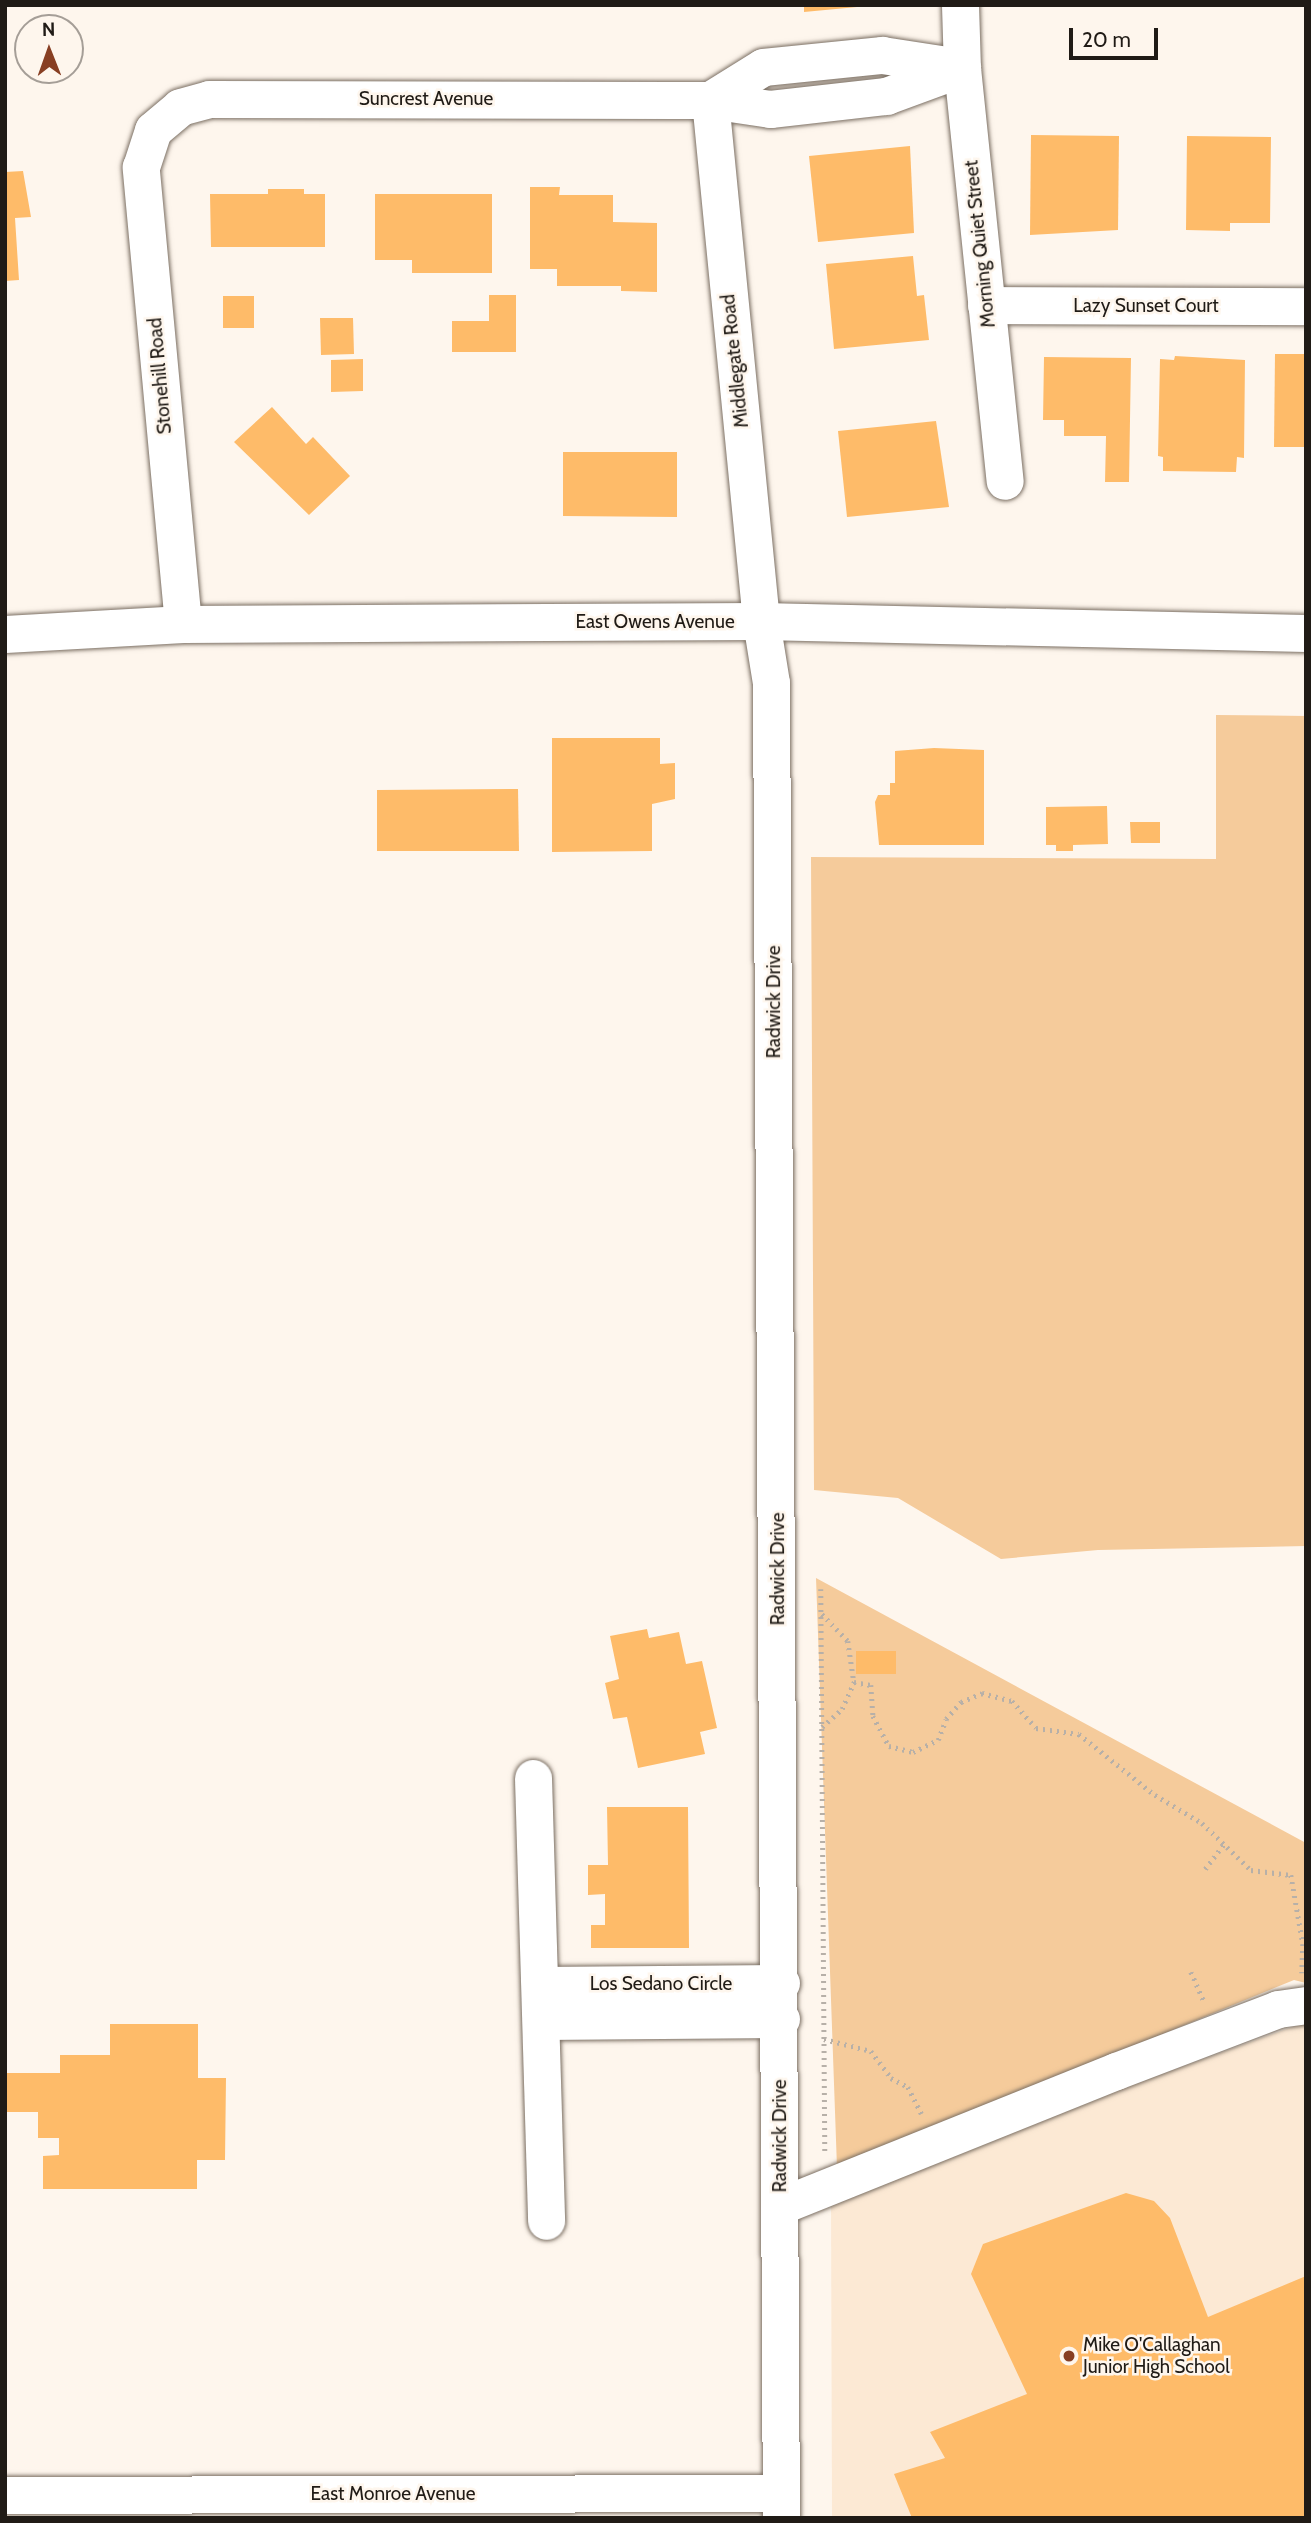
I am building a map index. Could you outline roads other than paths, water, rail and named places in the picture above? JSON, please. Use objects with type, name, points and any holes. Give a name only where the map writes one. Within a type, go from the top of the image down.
[{"type":"street","name":"Morning Quiet Street","points":[[960,5],[962,68],[1005,481]]},
{"type":"street","points":[[710,100],[763,67],[883,55],[962,68]]},
{"type":"street","points":[[850,59],[854,99]]},
{"type":"street","name":"Suncrest Avenue","points":[[153,130],[180,107],[209,99],[710,100],[770,109],[886,96],[962,68]]},
{"type":"street","name":"Middlegate Road","points":[[710,100],[761,621]]},
{"type":"street","name":"Stonehill Road","points":[[153,130],[141,167],[183,624]]},
{"type":"street","name":"Lazy Sunset Court","points":[[986,305],[1306,306]]},
{"type":"street","name":"East Owens Avenue","points":[[5,634],[183,624],[761,621],[1306,633]]},
{"type":"street","name":"Radwick Drive","points":[[761,621],[771,683],[781,1983],[781,2505]]},
{"type":"street","points":[[533,1778],[546,2221]]},
{"type":"street","name":"Los Sedano Circle","points":[[541,1985],[781,1983]]},
{"type":"street","points":[[780,2206],[1141,2061],[1278,2009],[1306,2005]]},
{"type":"street","name":"Los Sedano Circle","points":[[542,2021],[780,2020]]},
{"type":"street","name":"East Monroe Avenue","points":[[5,2495],[781,2505]]},
{"type":"place","name":"Mike O'Callaghan Junior High School","points":[[1069,2356]]}]
